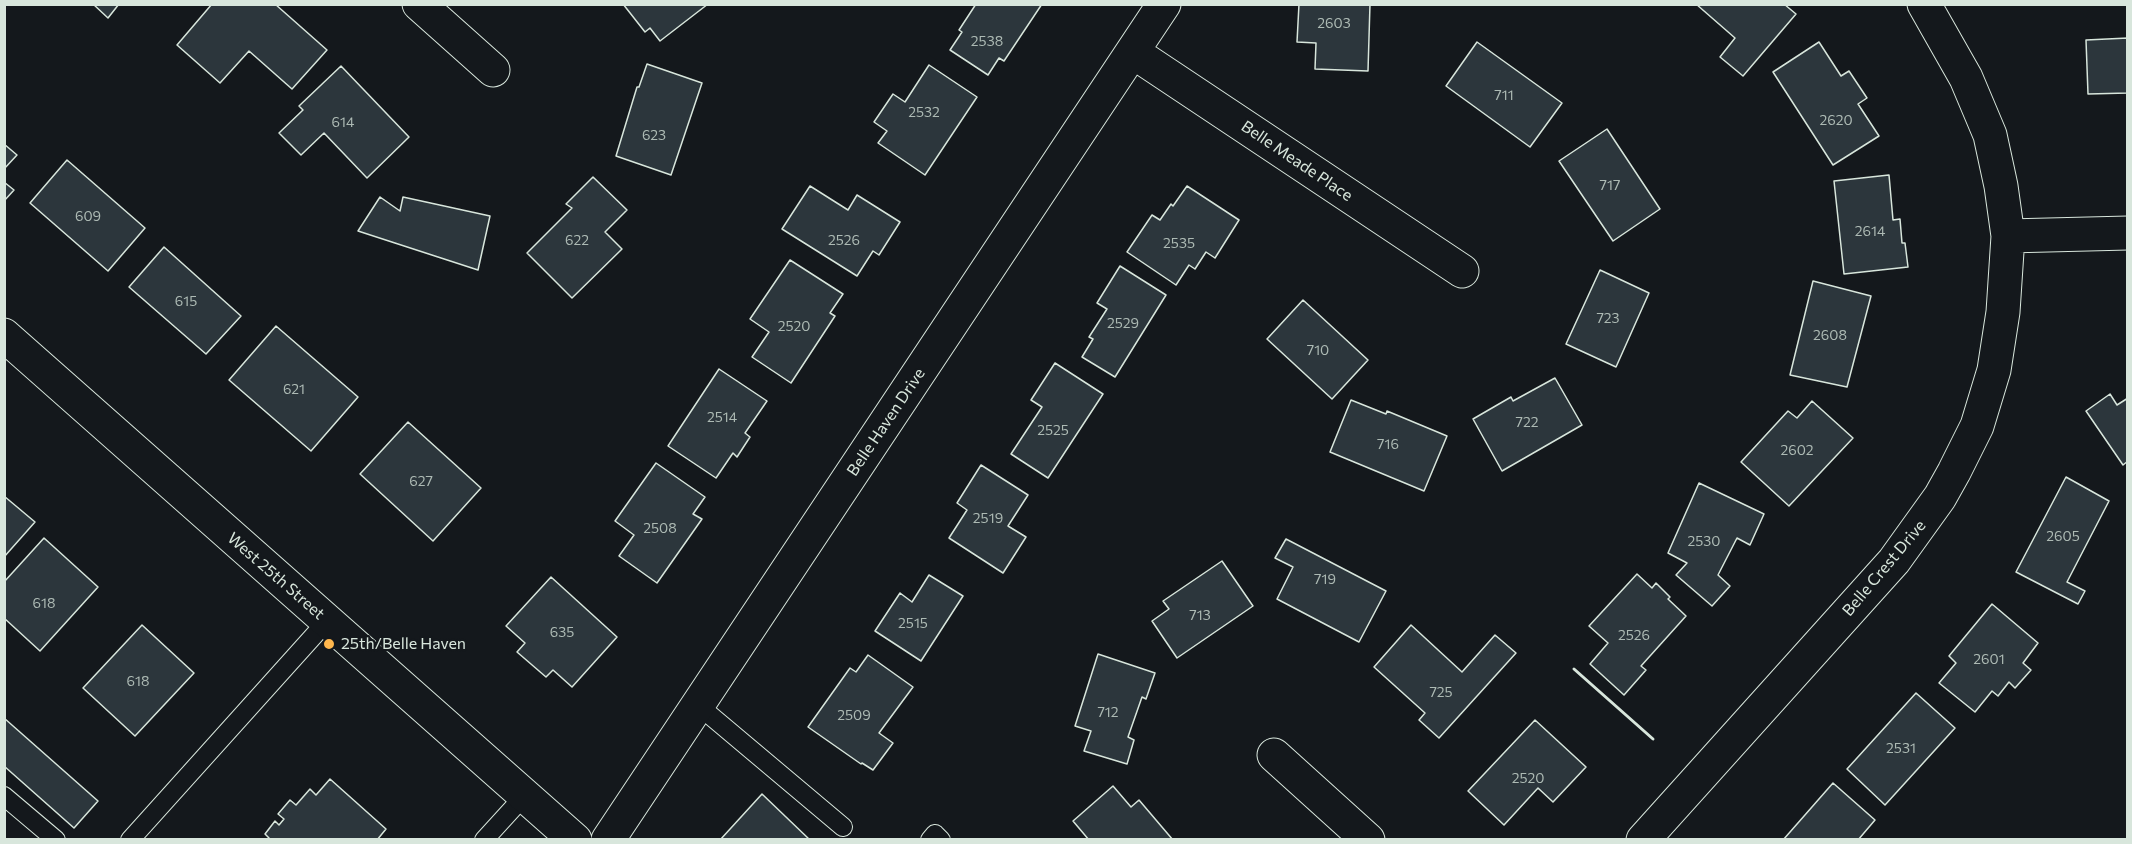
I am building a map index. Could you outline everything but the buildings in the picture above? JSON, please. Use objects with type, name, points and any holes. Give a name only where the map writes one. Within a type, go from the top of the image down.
[{"type":"street","points":[[419,4],[493,70]]},
{"type":"street","name":"Belle Haven Drive","points":[[608,840],[1164,4]]},
{"type":"street","name":"Belle Crest Drive","points":[[1642,840],[1894,561],[1940,496],[1977,426],[1994,370],[2003,312],[2008,236],[2001,186],[1990,135],[1966,78],[1924,4]]},
{"type":"street","name":"Belle Meade Place","points":[[1133,52],[1462,271]]},
{"type":"street","points":[[2008,236],[2127,233]]},
{"type":"street","name":"West 25th Street","points":[[4,335],[575,840]]},
{"type":"street","points":[[1274,755],[1368,840]]},
{"type":"lane","points":[[130,840],[327,621]]},
{"type":"lane","points":[[698,705],[843,828]]},
{"type":"lane","points":[[484,840],[525,795]]},
{"type":"lane","points":[[4,796],[56,840]]},
{"type":"lane","points":[[930,840],[935,834],[941,840]]},
{"type":"wall","points":[[1574,669],[1653,739]]},
{"type":"place","name":"25th/Belle Haven","points":[[329,644]]}]
